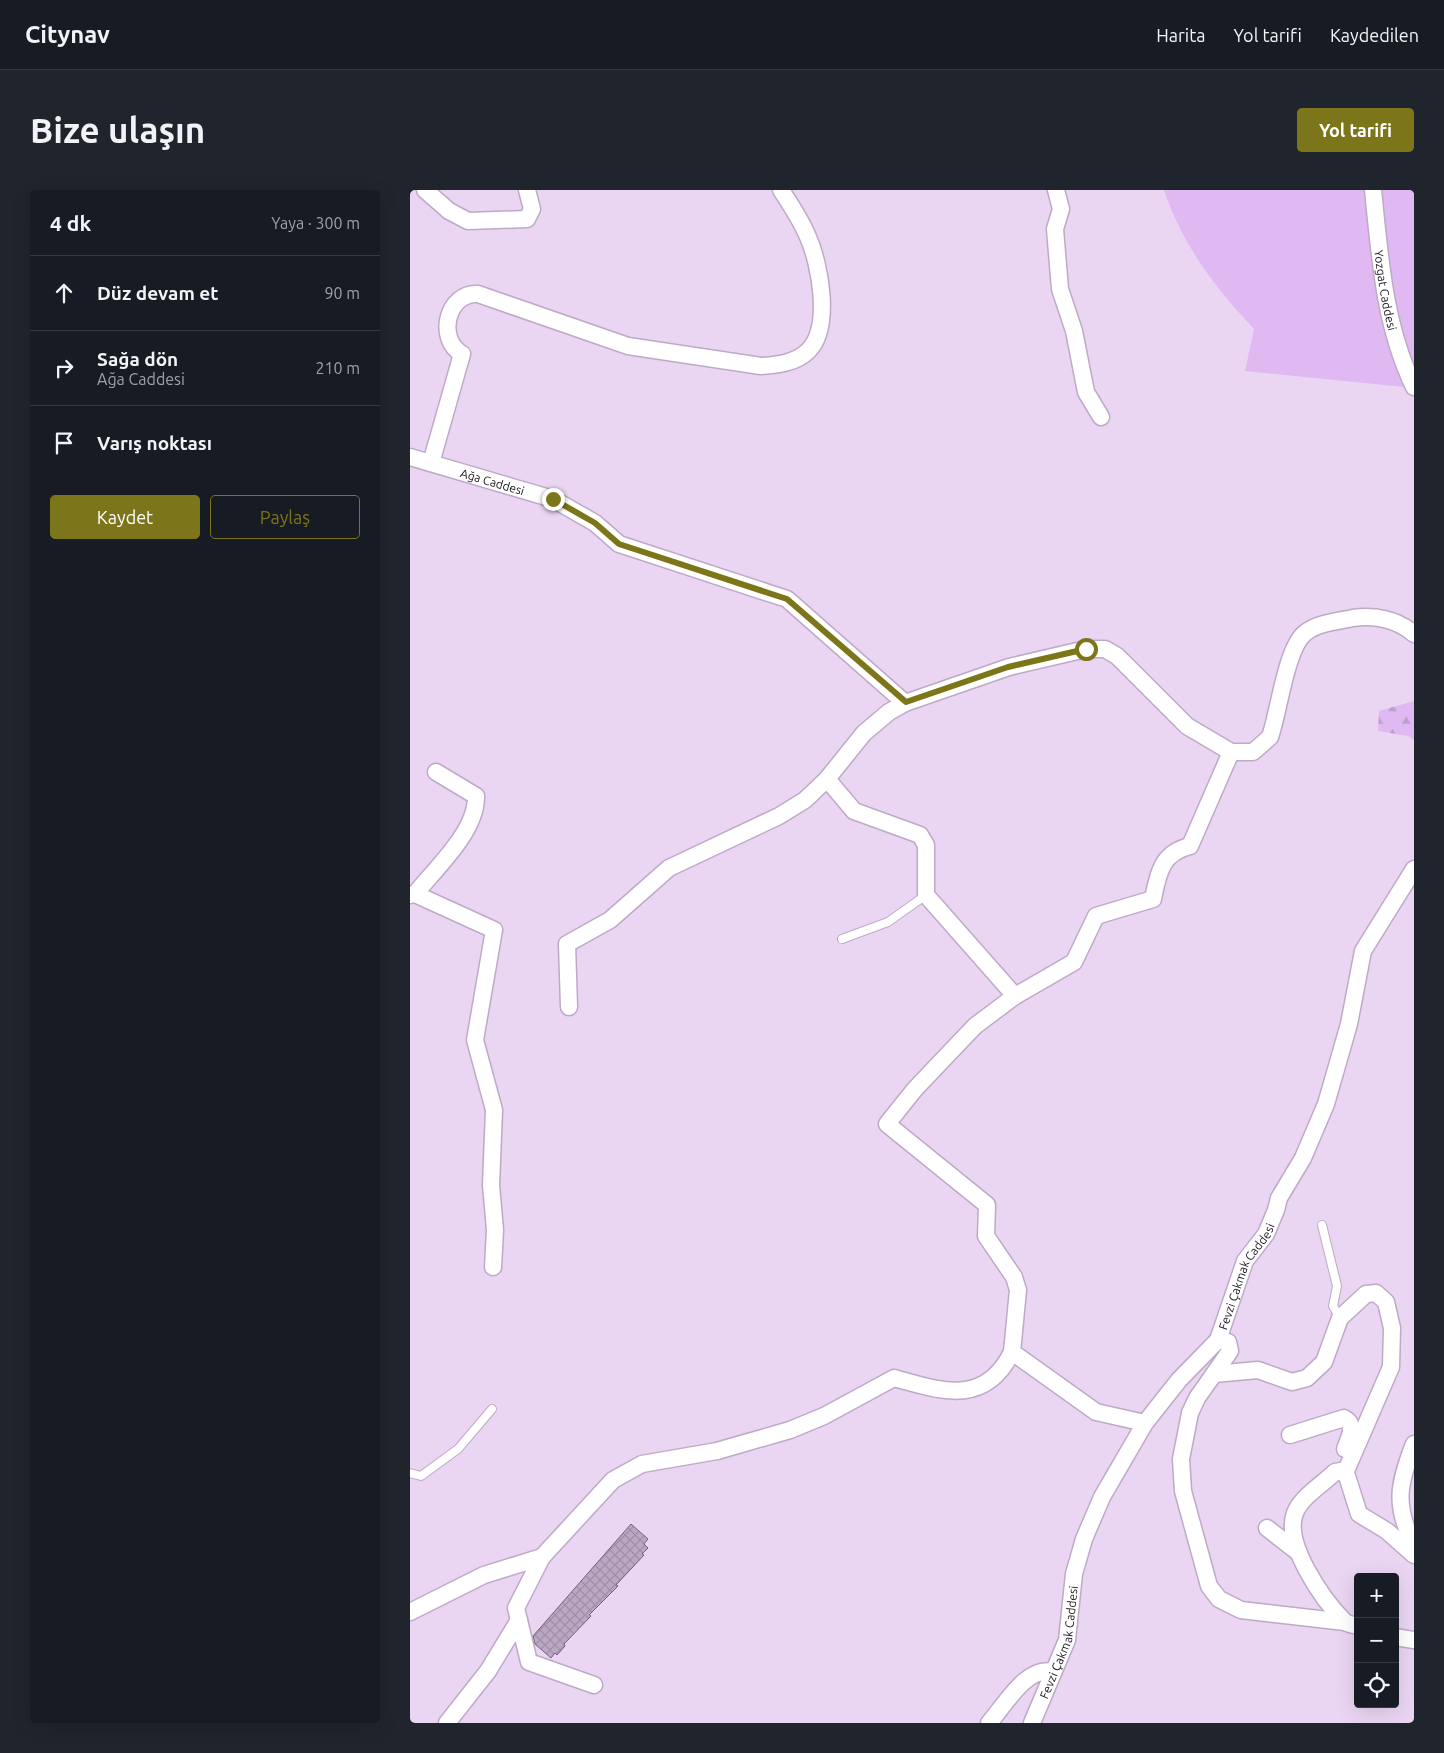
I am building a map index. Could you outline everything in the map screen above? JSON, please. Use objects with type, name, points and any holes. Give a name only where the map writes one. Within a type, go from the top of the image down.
[{"type":"street","points":[[425,190],[455,215],[474,221],[527,219],[532,209],[527,190]]},
{"type":"street","points":[[430,463],[462,354],[456,350],[448,339],[447,325],[456,303],[472,293],[628,346],[761,366],[782,364],[804,354],[812,346],[818,334],[821,305],[820,282],[808,237],[781,190]]},
{"type":"street","points":[[1056,190],[1061,209],[1055,229],[1060,289],[1074,331],[1086,392],[1101,417]]},
{"type":"street","name":"Yozgat Caddesi","points":[[1373,190],[1386,303],[1398,349],[1414,381]]},
{"type":"street","name":"Ağa Caddesi","points":[[410,457],[553,499],[595,523],[619,544],[787,599],[906,702]]},
{"type":"street","points":[[569,1007],[567,944],[610,920],[670,868],[805,800],[827,779],[864,733],[889,712],[906,702],[1008,667],[1099,648],[1117,656],[1187,726],[1231,752],[1254,752],[1270,737],[1294,648],[1306,632],[1342,620],[1370,618],[1391,621],[1414,634]]},
{"type":"street","points":[[594,1686],[529,1662],[516,1608],[542,1557],[613,1480],[642,1464],[717,1451],[790,1430],[824,1416],[894,1378],[940,1391],[969,1390],[995,1376],[1012,1352],[1018,1290],[1014,1277],[986,1236],[986,1206],[887,1124],[915,1089],[975,1026],[1016,996],[1074,962],[1096,916],[1153,900],[1161,867],[1169,855],[1190,846],[1231,752]]},
{"type":"street","points":[[436,772],[476,796],[475,811],[466,831],[413,895],[494,930],[475,1040],[494,1110],[491,1185],[495,1230],[493,1267]]},
{"type":"street","points":[[827,779],[854,810],[920,835],[926,851],[926,895],[1016,996]]},
{"type":"street","name":"Fevzi Çakmak Caddesi","points":[[1032,1723],[1067,1640],[1070,1596],[1084,1539],[1111,1480],[1145,1423],[1179,1380],[1218,1340],[1245,1261],[1269,1228],[1279,1198],[1302,1158],[1326,1104],[1349,1024],[1363,951],[1414,869]]},
{"type":"street","points":[[1214,1374],[1258,1370],[1292,1382],[1308,1378],[1324,1362],[1340,1318],[1366,1294],[1376,1293],[1386,1302],[1393,1341],[1391,1367],[1341,1472],[1295,1511],[1293,1522],[1299,1553],[1312,1580],[1351,1624]]},
{"type":"street","points":[[1218,1340],[1228,1342],[1230,1351],[1197,1398],[1190,1413],[1181,1459],[1183,1491],[1208,1586],[1219,1599],[1241,1610],[1351,1624]]},
{"type":"street","points":[[1012,1352],[1096,1412],[1145,1423]]},
{"type":"street","points":[[1290,1434],[1340,1418],[1348,1420],[1352,1428],[1341,1472],[1358,1514],[1387,1531],[1414,1555]]},
{"type":"street","points":[[1414,1444],[1402,1476],[1399,1497],[1402,1517],[1414,1546]]},
{"type":"street","points":[[1267,1528],[1299,1553]]},
{"type":"street","points":[[410,1612],[484,1575],[542,1557]]},
{"type":"street","points":[[447,1723],[488,1671],[519,1620]]},
{"type":"street","points":[[1399,1638],[1414,1640]]},
{"type":"street","points":[[989,1723],[1027,1678],[1042,1671],[1054,1672]]},
{"type":"lane","points":[[842,939],[888,922],[926,895]]},
{"type":"lane","points":[[1322,1225],[1337,1286],[1333,1306],[1340,1318]]},
{"type":"lane","points":[[410,1473],[421,1476],[450,1455],[492,1409]]},
{"type":"green space","points":[[1164,190],[1414,190],[1414,388],[1245,371],[1254,329],[1226,298],[1201,264],[1180,229]]},
{"type":"green space","points":[[1414,701],[1414,740],[1408,736],[1378,731],[1379,711]]},
{"type":"building","points":[[631,1524],[648,1539],[644,1544],[648,1548],[642,1554],[644,1555],[616,1585],[618,1586],[589,1615],[591,1616],[564,1644],[565,1646],[557,1655],[555,1653],[551,1658],[535,1644],[533,1636]]},
{"type":"route","points":[[553,499],[582,514],[608,533],[619,544],[787,599],[906,702],[1008,667],[1086,649]]}]
